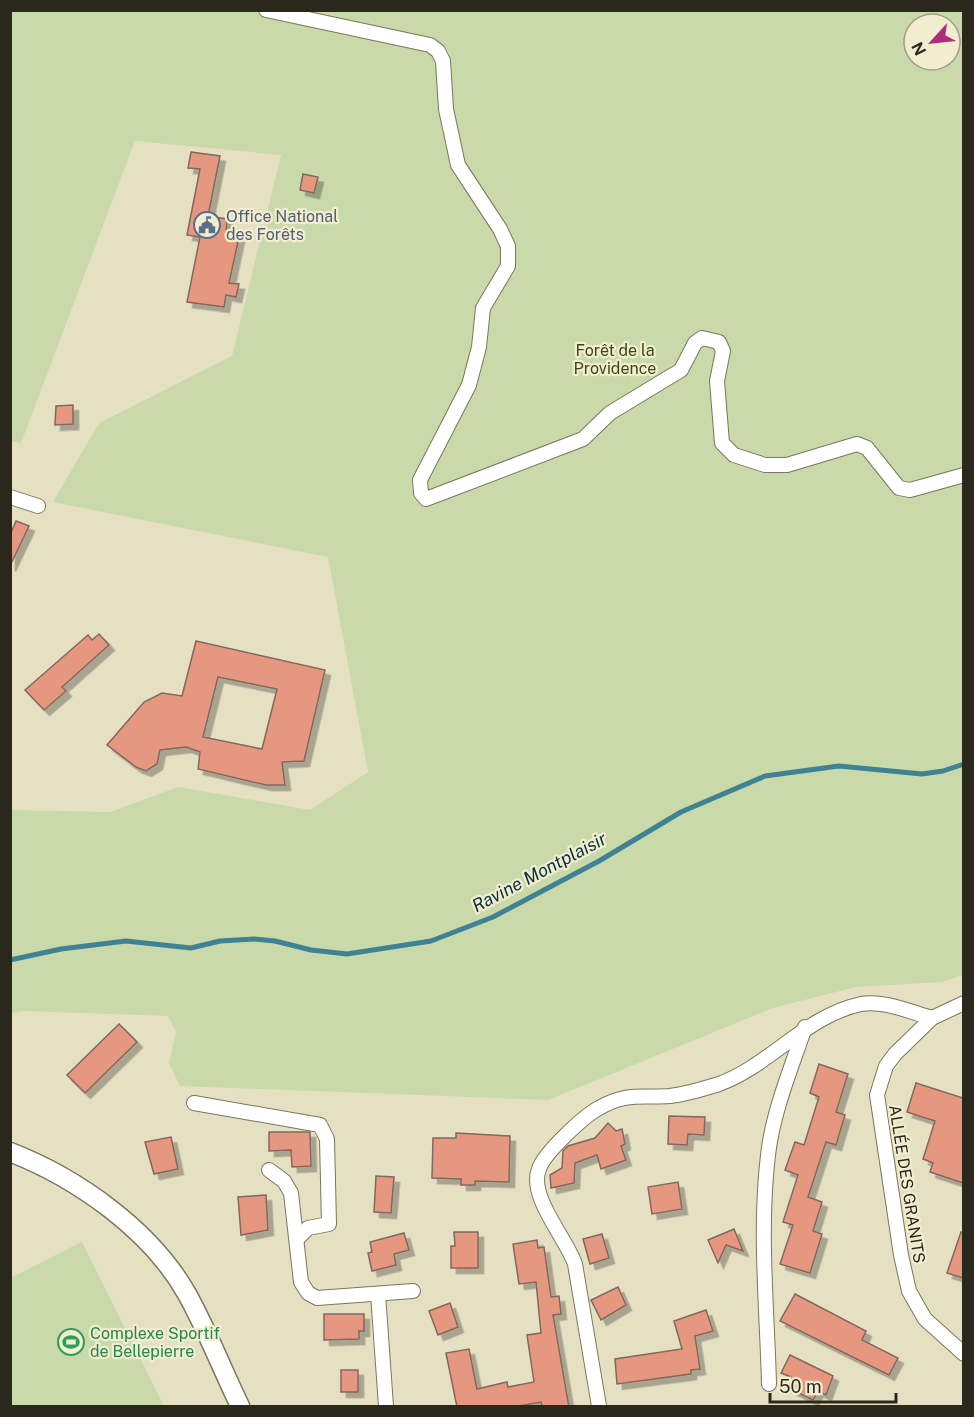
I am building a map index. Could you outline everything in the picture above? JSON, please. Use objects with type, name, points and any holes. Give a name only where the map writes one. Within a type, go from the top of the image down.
[{"type":"street","points":[[266,10],[430,45],[438,51],[443,61],[446,109],[458,165],[479,194],[508,246],[508,266],[483,308],[479,347],[469,385],[420,480],[421,493],[426,499],[583,439],[610,413],[681,370],[695,343],[702,338],[719,342],[723,351],[717,381],[722,443],[734,455],[765,465],[787,465],[856,444],[867,448],[898,488],[910,490],[963,476]]},
{"type":"street","points":[[10,497],[38,506]]},
{"type":"street","name":"ALLÉE DES GRANITS","points":[[963,1003],[932,1018],[886,1065],[878,1087],[878,1111],[909,1291],[925,1319],[963,1354]]},
{"type":"street","points":[[599,1407],[575,1264],[570,1250],[538,1191],[538,1171],[543,1159],[597,1108],[635,1095],[669,1096],[720,1083],[752,1065],[805,1027],[843,1009],[864,1004],[883,1004],[932,1018]]},
{"type":"street","points":[[769,1384],[765,1247],[768,1154],[776,1113],[805,1027]]},
{"type":"street","points":[[194,1103],[320,1125],[327,1139],[329,1224],[308,1228],[297,1239]]},
{"type":"street","points":[[10,1152],[71,1180],[143,1238],[167,1264],[186,1294],[240,1407]]},
{"type":"street","points":[[269,1170],[284,1181],[291,1193],[301,1282],[308,1293],[317,1298],[413,1291]]},
{"type":"street","points":[[378,1294],[386,1407]]},
{"type":"green space","name":"Forêt de la Providence","points":[[11,11],[963,11],[963,975],[943,982],[856,987],[773,1008],[548,1100],[180,1086],[169,1063],[176,1032],[168,1016],[24,1011],[11,1013],[10,810],[110,812],[178,787],[310,810],[368,772],[328,557],[53,502],[99,423],[232,356],[281,155],[135,141],[21,443],[11,441]]},
{"type":"green space","name":"Complexe Sportif de Bellepierre","points":[[81,1242],[164,1406],[11,1406],[11,1278]]},
{"type":"building","name":"Office National des Forêts","points":[[191,152],[220,156],[208,216],[227,219],[226,235],[239,237],[229,283],[239,284],[236,297],[226,295],[224,307],[187,302],[200,237],[187,235],[200,169],[188,168]]},
{"type":"building","points":[[303,174],[318,177],[314,193],[300,190]]},
{"type":"building","points":[[73,405],[73,424],[55,425],[56,406]]},
{"type":"building","points":[[16,521],[29,526],[10,566],[10,535]]},
{"type":"building","points":[[99,634],[109,645],[62,687],[66,691],[44,710],[25,690],[88,635],[92,640]]},
{"type":"building","points":[[196,641],[325,670],[304,761],[282,762],[285,785],[266,785],[198,769],[200,752],[186,747],[160,750],[157,764],[146,771],[136,767],[107,745],[144,702],[162,693],[182,696]],"holes":[[[218,677],[277,689],[262,749],[203,737]]]},
{"type":"building","points":[[119,1024],[137,1042],[85,1093],[67,1075]]},
{"type":"building","points":[[819,1064],[848,1074],[836,1112],[845,1115],[836,1145],[826,1142],[808,1197],[822,1202],[813,1231],[822,1234],[810,1273],[780,1264],[793,1225],[783,1222],[798,1175],[785,1170],[795,1142],[804,1145],[819,1097],[810,1093]]},
{"type":"building","points":[[916,1083],[963,1098],[963,1183],[930,1172],[933,1163],[923,1159],[935,1121],[907,1112]]},
{"type":"building","points":[[669,1116],[705,1117],[704,1135],[688,1134],[687,1145],[668,1144]]},
{"type":"building","points":[[608,1123],[616,1131],[622,1129],[625,1144],[621,1146],[626,1160],[601,1169],[597,1155],[575,1163],[574,1183],[551,1188],[550,1175],[562,1168],[563,1151],[568,1146],[595,1138]]},
{"type":"building","points":[[269,1132],[310,1132],[311,1166],[292,1167],[291,1150],[269,1151]]},
{"type":"building","points":[[456,1133],[510,1136],[509,1182],[475,1181],[475,1185],[461,1185],[461,1179],[432,1178],[433,1138],[456,1138]]},
{"type":"building","points":[[171,1137],[178,1169],[154,1174],[145,1142]]},
{"type":"building","points":[[376,1176],[394,1177],[391,1213],[374,1212]]},
{"type":"building","points":[[678,1182],[682,1209],[652,1214],[648,1187]]},
{"type":"building","points":[[266,1195],[268,1230],[241,1235],[238,1197]]},
{"type":"building","points":[[734,1229],[743,1251],[726,1245],[718,1263],[708,1240]]},
{"type":"building","points":[[454,1232],[478,1232],[478,1268],[451,1268],[451,1246],[455,1246]]},
{"type":"building","points":[[961,1232],[963,1233],[963,1278],[947,1273]]},
{"type":"building","points":[[404,1233],[409,1250],[394,1254],[396,1265],[372,1271],[368,1253],[372,1252],[370,1242]]},
{"type":"building","points":[[602,1234],[609,1258],[590,1264],[583,1239]]},
{"type":"building","points":[[537,1240],[538,1248],[544,1247],[551,1297],[559,1296],[561,1314],[553,1315],[569,1407],[542,1407],[541,1402],[513,1407],[457,1407],[446,1353],[469,1349],[477,1389],[507,1382],[508,1387],[534,1382],[527,1335],[541,1333],[536,1282],[519,1284],[513,1244]]},
{"type":"building","points":[[618,1287],[626,1305],[601,1320],[591,1300]]},
{"type":"building","points":[[795,1294],[866,1331],[862,1340],[898,1358],[889,1375],[780,1321]]},
{"type":"building","points":[[450,1303],[458,1327],[438,1335],[429,1311]]},
{"type":"building","points":[[706,1310],[713,1331],[695,1336],[700,1369],[691,1370],[691,1374],[617,1384],[615,1359],[682,1349],[674,1321]]},
{"type":"building","points":[[324,1314],[364,1314],[364,1331],[359,1331],[359,1339],[324,1340]]},
{"type":"building","points":[[790,1355],[833,1376],[826,1395],[818,1391],[813,1400],[786,1387],[791,1377],[781,1373]]},
{"type":"building","points":[[341,1370],[358,1370],[358,1392],[341,1392]]},
{"type":"waterway","name":"Ravine Montplaisir","points":[[10,960],[61,949],[126,941],[191,948],[220,941],[254,939],[347,954],[431,941],[493,917],[599,861],[681,812],[765,776],[839,766],[922,774],[943,771],[964,764]]},
{"type":"place","name":"Office National des Forêts","points":[[207,225]]},
{"type":"place","name":"Complexe Sportif de Bellepierre","points":[[71,1342]]}]
